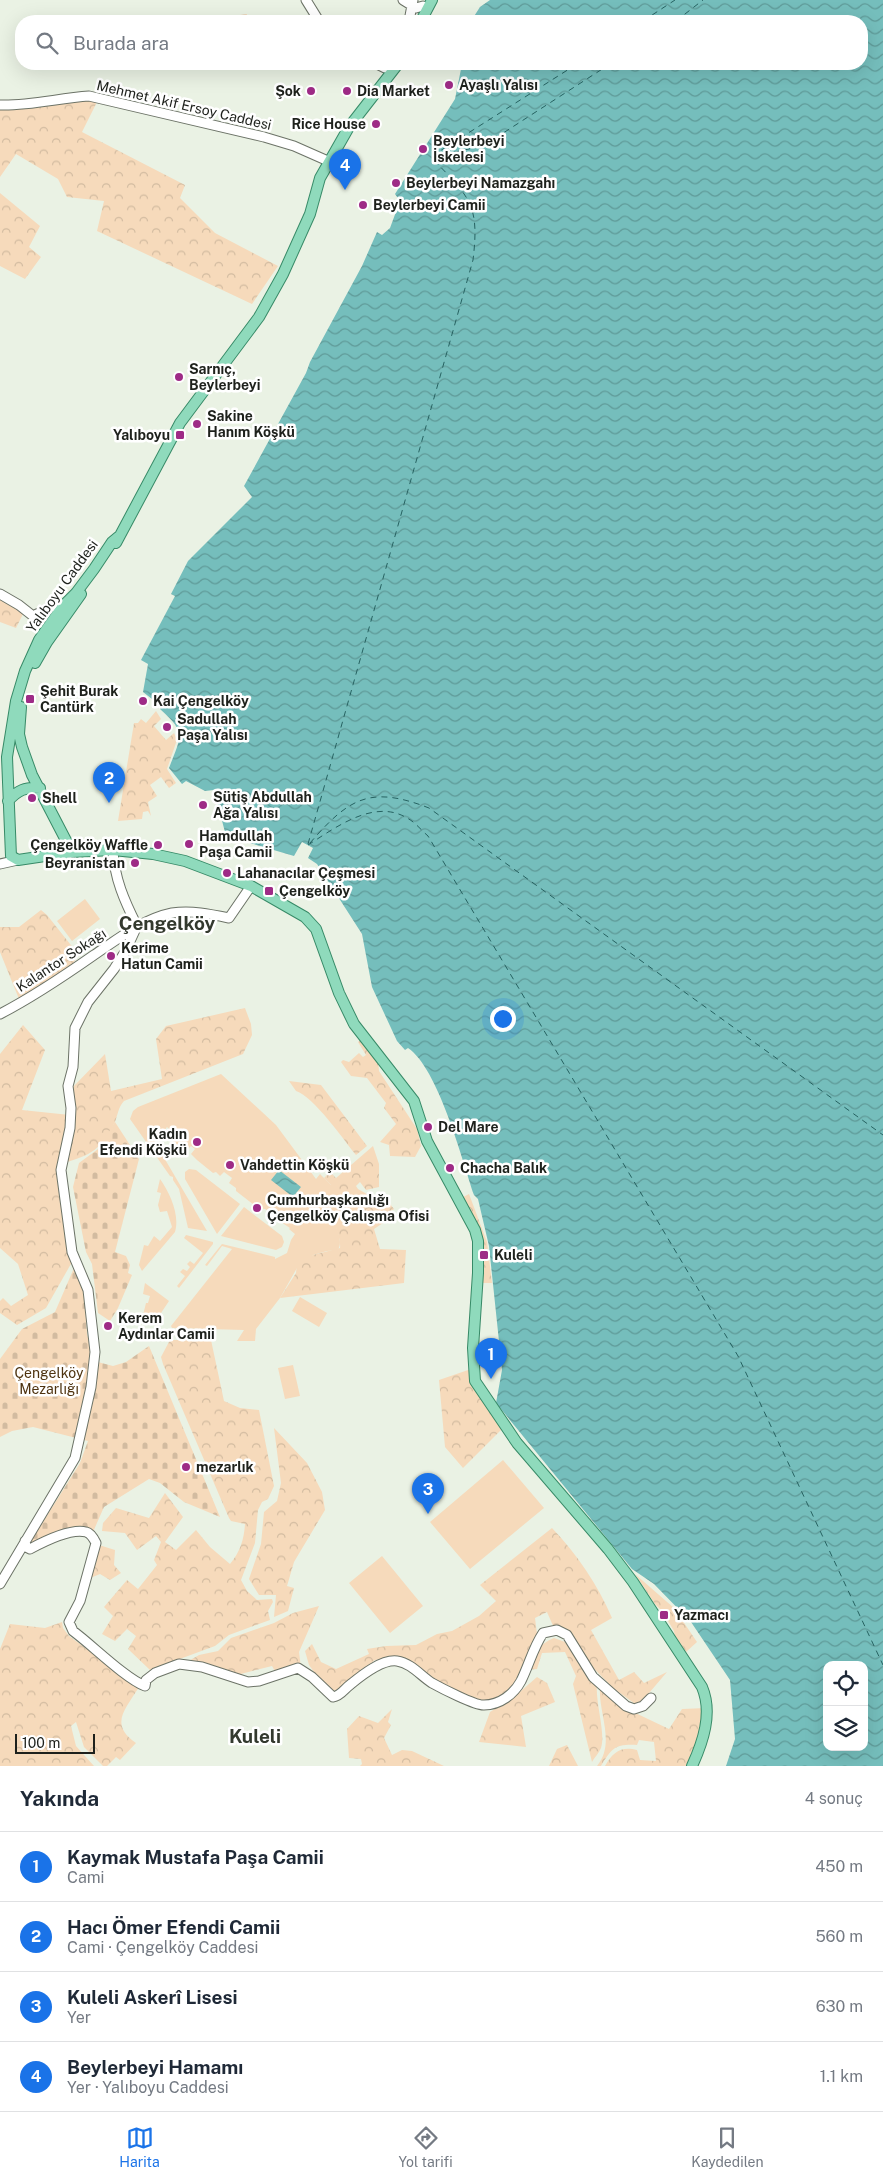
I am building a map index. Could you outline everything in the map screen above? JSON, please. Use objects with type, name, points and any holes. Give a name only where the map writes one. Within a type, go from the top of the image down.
[{"type":"main road","points":[[424,15],[432,0]]},
{"type":"main road","points":[[419,15],[425,3]]},
{"type":"main road","points":[[328,161],[328,153],[382,70]]},
{"type":"main road","name":"Yalıboyu Caddesi","points":[[72,852],[32,775],[19,734],[24,686],[42,650],[115,545],[180,423],[199,397],[206,381],[238,338],[287,264],[310,214],[317,184],[328,161],[362,107],[393,70]]},
{"type":"main road","name":"Yalıboyu Caddesi","points":[[9,861],[7,779],[10,734],[16,701],[23,678],[38,640],[62,606],[76,593],[112,542],[118,537]]},
{"type":"main road","points":[[7,779],[19,785],[28,782],[32,775]]},
{"type":"main road","points":[[8,801],[17,792],[25,788],[40,788]]},
{"type":"main road","points":[[9,861],[72,852],[113,850],[153,854],[185,861],[251,886],[305,917],[313,924],[329,961],[339,993],[354,1024],[385,1066],[475,1230],[478,1242],[473,1348],[476,1381],[516,1443],[608,1549],[633,1582],[702,1687],[708,1708],[692,1766]]},
{"type":"street","points":[[306,0],[315,15]]},
{"type":"street","points":[[409,2],[420,9],[425,3]]},
{"type":"street","points":[[409,2],[409,15]]},
{"type":"street","name":"Mehmet Akif Ersoy Caddesi","points":[[0,105],[21,105],[67,97],[89,96],[264,137],[294,146],[328,161]]},
{"type":"street","points":[[0,594],[33,616],[51,607],[62,606]]},
{"type":"street","points":[[0,1584],[75,1458],[91,1387],[95,1352],[88,1290],[72,1252],[60,1170],[70,1128],[72,1108],[68,1086],[73,1067],[75,1028],[88,1002],[125,952],[137,926],[123,898],[113,864],[113,850]]},
{"type":"street","name":"Kalantor Sokağı","points":[[0,1014],[46,988],[137,926],[170,914],[184,912],[212,914],[229,918],[251,886]]},
{"type":"street","points":[[25,1541],[26,1547],[30,1549],[50,1538],[85,1532],[91,1535],[96,1543],[80,1601],[70,1616],[70,1627],[138,1683],[145,1686],[146,1680],[155,1673],[179,1664],[202,1667],[248,1682],[259,1681],[298,1668],[312,1677],[329,1696],[336,1697],[350,1684],[383,1662],[397,1661],[410,1666],[441,1688],[483,1706],[495,1704],[511,1695],[520,1682],[533,1648],[543,1633],[557,1630],[567,1635],[593,1677],[626,1706],[634,1709],[643,1706],[651,1698]]},
{"type":"green space","points":[[100,96],[82,132],[185,185],[180,198],[215,233],[278,266],[252,304],[97,231],[104,201],[67,197],[58,179],[16,154],[0,177],[0,107]]},
{"type":"green space","points":[[0,193],[40,226],[29,247],[41,257],[25,279],[0,266]]},
{"type":"green space","points":[[0,599],[24,612],[16,628],[0,622]]},
{"type":"green space","points":[[156,711],[161,719],[154,726],[166,740],[174,733],[177,740],[167,769],[176,783],[169,788],[161,777],[150,785],[157,796],[148,802],[151,816],[148,811],[143,812],[142,819],[118,821],[134,723],[138,723],[141,719],[146,723]]},
{"type":"green space","points":[[85,899],[100,919],[72,941],[57,921]]},
{"type":"green space","points":[[41,910],[78,954],[72,966],[19,999],[0,952],[0,927],[19,927]]},
{"type":"green space","points":[[245,1008],[251,1024],[252,1035],[243,1054],[124,1101],[115,1122],[100,1145],[89,1154],[64,1163],[72,1262],[46,1308],[17,1325],[0,1313],[0,1301],[3,1298],[11,1306],[28,1295],[18,1264],[0,1248],[0,1054],[23,1025],[45,1050],[22,1110],[70,1115],[72,1088],[105,1054],[111,1091],[162,1079],[156,1039],[166,1026]]},
{"type":"green space","points":[[362,1039],[378,1060],[379,1071],[417,1129],[421,1146],[415,1157],[390,1156],[389,1145],[380,1142],[396,1124],[384,1108],[386,1103],[367,1078],[351,1076],[341,1062],[343,1060],[349,1062],[359,1053],[363,1057],[366,1055],[358,1042]]},
{"type":"green space","name":"Cumhurbaşkanlığı Çengelköy Çalışma Ofisi","points":[[221,1074],[276,1125],[316,1179],[320,1174],[332,1186],[328,1193],[328,1201],[339,1235],[340,1243],[338,1250],[313,1255],[297,1268],[280,1298],[256,1329],[255,1341],[237,1341],[244,1330],[172,1328],[171,1326],[232,1249],[222,1246],[207,1266],[205,1265],[222,1244],[275,1257],[275,1259],[287,1253],[295,1234],[290,1228],[269,1214],[270,1212],[258,1208],[236,1191],[236,1188],[229,1183],[232,1178],[224,1172],[220,1176],[216,1172],[213,1173],[197,1160],[191,1154],[195,1149],[191,1146],[187,1150],[173,1142],[173,1139],[168,1135],[171,1131],[167,1127],[163,1132],[157,1127],[152,1127],[149,1132],[207,1231],[188,1228],[179,1189],[173,1177],[170,1176],[130,1119],[133,1111],[138,1107]]},
{"type":"green space","points":[[289,1081],[321,1085],[367,1146],[356,1155],[311,1101],[296,1091]]},
{"type":"green space","points":[[115,1122],[139,1159],[115,1252],[126,1256],[130,1265],[128,1273],[132,1275],[118,1308],[110,1321],[98,1313],[92,1264],[86,1252],[73,1187],[79,1163],[98,1149]]},
{"type":"green space","points":[[373,1146],[379,1164],[379,1187],[366,1190],[360,1182],[356,1186],[372,1197],[382,1194],[394,1209],[383,1217],[383,1223],[374,1229],[380,1249],[406,1250],[404,1283],[280,1298],[296,1273],[297,1263],[313,1255],[340,1248],[338,1232],[327,1200],[331,1185],[324,1178],[330,1172],[336,1178]]},
{"type":"green space","points":[[189,1169],[196,1170],[240,1204],[217,1234],[185,1179],[185,1172]]},
{"type":"green space","points":[[160,1179],[175,1211],[175,1232],[142,1271],[139,1265],[144,1245],[148,1246],[154,1236],[160,1241],[172,1227],[167,1211],[160,1212],[158,1205],[161,1193],[157,1192]]},
{"type":"green space","points":[[469,1194],[487,1242],[492,1283],[480,1283],[481,1240],[463,1197]]},
{"type":"green space","points":[[244,1207],[282,1236],[284,1242],[282,1247],[276,1250],[221,1236]]},
{"type":"green space","points":[[186,1235],[213,1242],[213,1244],[179,1288],[177,1286],[185,1276],[180,1272],[183,1269],[187,1271],[190,1267],[187,1264],[190,1261],[194,1264],[203,1253],[184,1238]]},
{"type":"green space","name":"Çengelköy Mezarlığı","points":[[74,1268],[84,1291],[87,1334],[94,1361],[113,1366],[126,1362],[149,1346],[220,1517],[184,1502],[160,1483],[149,1479],[104,1507],[93,1532],[62,1534],[26,1549],[80,1463],[88,1441],[33,1427],[12,1431],[0,1437],[0,1359],[22,1329],[55,1312]]},
{"type":"green space","points":[[145,1283],[169,1301],[157,1319],[143,1315],[150,1296],[143,1294]]},
{"type":"green space","points":[[300,1297],[327,1313],[319,1327],[292,1311]]},
{"type":"green space","points":[[170,1340],[211,1340],[224,1401],[240,1408],[259,1410],[274,1486],[268,1499],[262,1502],[258,1510],[255,1543],[241,1580],[247,1591],[257,1600],[272,1599],[273,1602],[268,1611],[270,1620],[229,1635],[215,1646],[150,1670],[128,1649],[136,1636],[127,1629],[115,1641],[102,1634],[113,1616],[104,1607],[127,1580],[138,1589],[157,1565],[154,1560],[161,1542],[156,1536],[137,1550],[125,1533],[102,1531],[103,1523],[116,1508],[149,1518],[165,1493],[183,1517],[165,1542],[176,1550],[196,1530],[210,1547],[230,1564],[241,1546],[245,1524],[231,1521],[229,1518],[163,1364],[161,1357]]},
{"type":"green space","points":[[293,1365],[300,1396],[285,1399],[278,1368]]},
{"type":"green space","points":[[471,1369],[502,1429],[463,1468],[445,1447],[439,1380]]},
{"type":"green space","points":[[274,1428],[307,1463],[322,1492],[325,1510],[294,1562],[287,1586],[294,1588],[288,1611],[274,1617],[276,1595],[259,1595],[249,1579],[261,1544],[264,1512],[277,1501],[281,1483]]},
{"type":"green space","points":[[503,1460],[544,1508],[470,1569],[430,1522]]},
{"type":"green space","points":[[552,1528],[586,1570],[612,1618],[591,1630],[619,1680],[634,1672],[644,1683],[667,1672],[638,1706],[613,1688],[554,1628],[547,1612],[535,1618],[537,1634],[514,1684],[493,1705],[461,1695],[429,1678],[410,1661],[398,1656],[375,1660],[338,1690],[328,1691],[309,1665],[305,1651],[312,1644],[321,1662],[336,1669],[369,1654],[367,1649],[416,1645],[437,1634],[452,1631],[479,1616],[496,1601],[480,1585]]},
{"type":"green space","points":[[99,1545],[115,1550],[114,1565],[121,1573],[110,1580],[100,1574],[88,1579],[96,1562]]},
{"type":"green space","points":[[382,1556],[423,1606],[390,1633],[349,1583]]},
{"type":"green space","points":[[635,1574],[674,1608],[697,1642],[686,1652],[675,1637],[674,1631],[662,1611],[655,1604]]},
{"type":"green space","points":[[319,1606],[299,1652],[301,1668],[276,1673],[272,1666],[233,1676],[187,1662],[199,1655],[218,1651],[231,1638],[274,1623],[293,1613]]},
{"type":"green space","points":[[62,1622],[63,1628],[69,1636],[139,1687],[122,1716],[121,1723],[128,1736],[136,1743],[120,1760],[116,1757],[107,1766],[103,1766],[84,1747],[76,1722],[71,1726],[76,1746],[94,1766],[0,1766],[0,1649],[10,1624],[45,1628]]},
{"type":"green space","points":[[554,1638],[565,1642],[597,1683],[602,1742],[600,1750],[592,1762],[573,1684],[576,1676],[565,1652],[542,1653],[537,1669],[527,1670],[540,1647]]},
{"type":"green space","points":[[537,1677],[547,1683],[555,1702],[521,1716],[526,1747],[479,1742],[490,1712],[514,1697]]},
{"type":"green space","points":[[600,1687],[627,1709],[669,1729],[682,1709],[706,1708],[702,1731],[686,1766],[605,1766],[614,1754],[626,1749],[637,1750],[640,1760],[656,1761],[654,1742],[639,1740],[637,1745],[624,1745],[615,1748],[601,1766],[597,1766],[603,1757],[606,1738]]},
{"type":"green space","points":[[392,1709],[388,1722],[391,1725],[384,1738],[392,1755],[402,1750],[412,1751],[444,1766],[360,1766],[362,1764],[361,1759],[349,1758],[347,1729],[359,1716],[378,1723]]},
{"type":"green space","points":[[567,1745],[578,1766],[549,1766],[557,1749]]},
{"type":"water","points":[[490,0],[883,0],[883,1766],[726,1766],[735,1739],[730,1680],[691,1622],[654,1584],[632,1569],[496,1403],[502,1370],[489,1246],[478,1199],[474,1195],[448,1116],[429,1074],[419,1059],[408,1048],[405,1050],[397,1041],[372,987],[362,934],[317,864],[308,858],[313,848],[302,842],[294,856],[226,836],[214,790],[205,791],[186,781],[182,784],[169,768],[179,742],[178,730],[169,717],[160,709],[161,706],[143,692],[148,664],[141,660],[175,596],[171,594],[188,561],[252,497],[244,486],[306,373],[310,362],[362,266],[377,232],[382,235],[390,228],[400,201],[395,194],[455,99],[461,70],[868,70],[868,15],[475,15],[480,7]]},
{"type":"water","points":[[279,1170],[301,1187],[293,1197],[271,1180]]},
{"type":"ferry route","points":[[652,15],[675,0]]},
{"type":"ferry route","points":[[684,15],[703,0]]},
{"type":"ferry route","points":[[432,156],[568,70]]},
{"type":"ferry route","points":[[432,157],[478,147],[497,137],[601,70]]},
{"type":"ferry route","points":[[308,844],[473,260],[475,225],[469,202],[455,182],[431,157]]},
{"type":"ferry route","points":[[310,843],[337,815],[349,806],[362,800],[376,797],[391,797],[429,808],[883,1135]]},
{"type":"ferry route","points":[[308,845],[342,824],[368,813],[381,811],[407,818],[428,836],[738,1356],[883,1665]]},
{"type":"place","name":"Ayaşlı Yalısı","points":[[449,85]]},
{"type":"place","name":"Şok","points":[[311,91]]},
{"type":"place","name":"Dia Market","points":[[347,91]]},
{"type":"place","name":"Rice House","points":[[376,124]]},
{"type":"place","name":"Beylerbeyi İskelesi","points":[[423,149]]},
{"type":"place","name":"Beylerbeyi Namazgahı","points":[[396,183]]},
{"type":"place","name":"Beylerbeyi Hamamı","points":[[345,190]]},
{"type":"place","name":"Beylerbeyi Camii","points":[[363,205]]},
{"type":"place","name":"Sarnıç, Beylerbeyi","points":[[179,377]]},
{"type":"place","name":"Sakine Hanım Köşkü","points":[[197,424]]},
{"type":"place","name":"Yalıboyu","points":[[180,435]]},
{"type":"place","name":"Şehit Burak Cantürk","points":[[30,699]]},
{"type":"place","name":"Kai Çengelköy","points":[[143,701]]},
{"type":"place","name":"Sadullah Paşa Yalısı","points":[[167,727]]},
{"type":"place","name":"Shell","points":[[32,798]]},
{"type":"place","name":"Hacı Ömer Efendi Camii","points":[[109,803]]},
{"type":"place","name":"Sütiş Abdullah Ağa Yalısı","points":[[203,805]]},
{"type":"place","name":"Hamdullah Paşa Camii","points":[[189,844]]},
{"type":"place","name":"Çengelköy Waffle","points":[[158,845]]},
{"type":"place","name":"Beyranistan","points":[[135,863]]},
{"type":"place","name":"Lahanacılar Çeşmesi","points":[[227,873]]},
{"type":"place","name":"Çengelköy","points":[[269,891]]},
{"type":"place","name":"Kerime Hatun Camii","points":[[111,956]]},
{"type":"place","name":"Del Mare","points":[[428,1127]]},
{"type":"place","name":"Kadın Efendi Köşkü","points":[[197,1142]]},
{"type":"place","name":"Vahdettin Köşkü","points":[[230,1165]]},
{"type":"place","name":"Chacha Balık","points":[[450,1168]]},
{"type":"place","name":"Cumhurbaşkanlığı Çengelköy Çalışma Ofisi","points":[[257,1208]]},
{"type":"place","name":"Kuleli","points":[[484,1255]]},
{"type":"place","name":"Kerem Aydınlar Camii","points":[[108,1326]]},
{"type":"place","name":"Kaymak Mustafa Paşa Camii","points":[[491,1379]]},
{"type":"place","name":"mezarlık","points":[[186,1467]]},
{"type":"place","name":"Kuleli Askerî Lisesi","points":[[428,1514]]},
{"type":"place","name":"Yazmacı","points":[[664,1615]]},
{"type":"district","name":"Çengelköy","points":[[167,923]]},
{"type":"district","name":"Kuleli","points":[[255,1736]]}]
